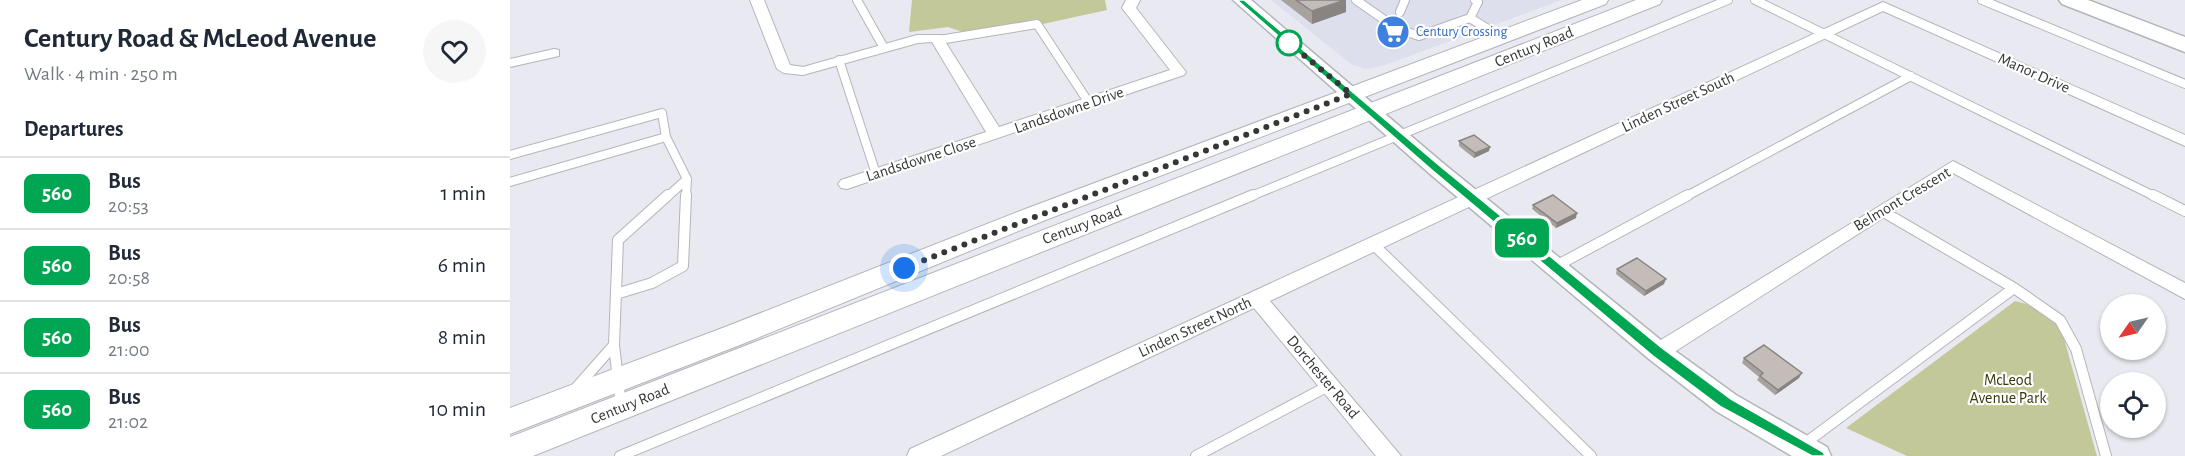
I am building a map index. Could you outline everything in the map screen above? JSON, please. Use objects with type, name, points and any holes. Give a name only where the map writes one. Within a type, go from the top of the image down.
[{"type":"main road","name":"Century Road","points":[[510,451],[619,394],[1041,212],[1599,0]]},
{"type":"main road","points":[[2069,0],[2185,45]]},
{"type":"main road","points":[[2115,0],[2185,27]]},
{"type":"main road","name":"Century Road","points":[[510,421],[555,404],[619,394],[1104,217],[1646,1]]},
{"type":"main road","points":[[1371,112],[1372,103],[1377,99],[1462,61],[1478,46]]},
{"type":"main road","points":[[1104,217],[1280,133],[1330,114],[1346,105],[1351,94]]},
{"type":"street","points":[[757,0],[784,69],[803,70],[927,37],[939,40]]},
{"type":"street","name":"Landsdowne Drive","points":[[939,40],[996,135],[1179,72],[1129,8],[1133,0]]},
{"type":"street","points":[[1241,0],[1472,198],[1658,352],[1726,403],[1809,452]]},
{"type":"street","name":"Linden Street South","points":[[1472,198],[1883,6]]},
{"type":"street","name":"Manor Drive","points":[[1883,6],[2185,141]]},
{"type":"street","points":[[510,63],[554,53]]},
{"type":"street","name":"Landsdowne Close","points":[[847,184],[996,135]]},
{"type":"street","name":"Belmont Crescent","points":[[1658,352],[1953,166],[2185,292]]},
{"type":"street","name":"Linden Street North","points":[[918,456],[1472,198]]},
{"type":"street","name":"Dorchester Road","points":[[1257,298],[1390,456]]},
{"type":"lane","points":[[857,0],[884,48]]},
{"type":"lane","points":[[1356,0],[1396,28],[1419,36],[1470,18],[1478,2],[1475,0]]},
{"type":"lane","points":[[1400,12],[1405,0]]},
{"type":"lane","points":[[620,456],[1728,0]]},
{"type":"lane","points":[[1755,0],[2185,211]]},
{"type":"lane","points":[[1982,0],[2185,84]]},
{"type":"lane","points":[[1470,18],[1501,37]]},
{"type":"lane","points":[[939,40],[1037,24],[1089,103]]},
{"type":"lane","points":[[839,60],[876,174]]},
{"type":"lane","points":[[1556,266],[1911,76]]},
{"type":"lane","points":[[510,155],[662,113],[666,137],[687,179],[683,266],[652,283],[616,294]]},
{"type":"lane","points":[[510,182],[666,137]]},
{"type":"lane","points":[[619,394],[614,345],[618,240],[687,179]]},
{"type":"lane","points":[[1882,211],[2014,288],[2060,320],[2076,349],[2106,456]]},
{"type":"lane","points":[[1373,244],[1591,456]]},
{"type":"lane","points":[[1809,452],[2014,288]]},
{"type":"lane","points":[[555,404],[590,375],[614,345]]},
{"type":"lane","points":[[1196,456],[1330,385]]},
{"type":"shaded area","name":"Century Crossing","points":[[1271,0],[1562,0],[1382,66],[1365,69],[1351,64]]},
{"type":"green space","points":[[912,0],[1105,0],[1107,10],[1043,24],[1036,19],[966,33],[948,27],[909,32]]},
{"type":"green space","name":"McLeod Avenue Park","points":[[2015,301],[2041,310],[2061,328],[2097,456],[1907,456],[1846,428]]},
{"type":"building","points":[[1296,0],[1345,0],[1312,11]]},
{"type":"building","points":[[1474,135],[1490,147],[1475,153],[1459,141]]},
{"type":"building","points":[[1553,195],[1577,213],[1557,223],[1533,205]]},
{"type":"building","points":[[1637,258],[1666,279],[1646,291],[1617,269]]},
{"type":"building","points":[[1764,345],[1802,373],[1778,390],[1760,376],[1763,373],[1744,358]]},
{"type":"bus line","name":"560","points":[[1241,0],[1437,169],[1658,352],[1726,403],[1817,456]]},
{"type":"place","name":"Century Crossing","points":[[1393,32]]},
{"type":"route","points":[[904,268],[1029,217],[1351,94],[1289,43]]}]
